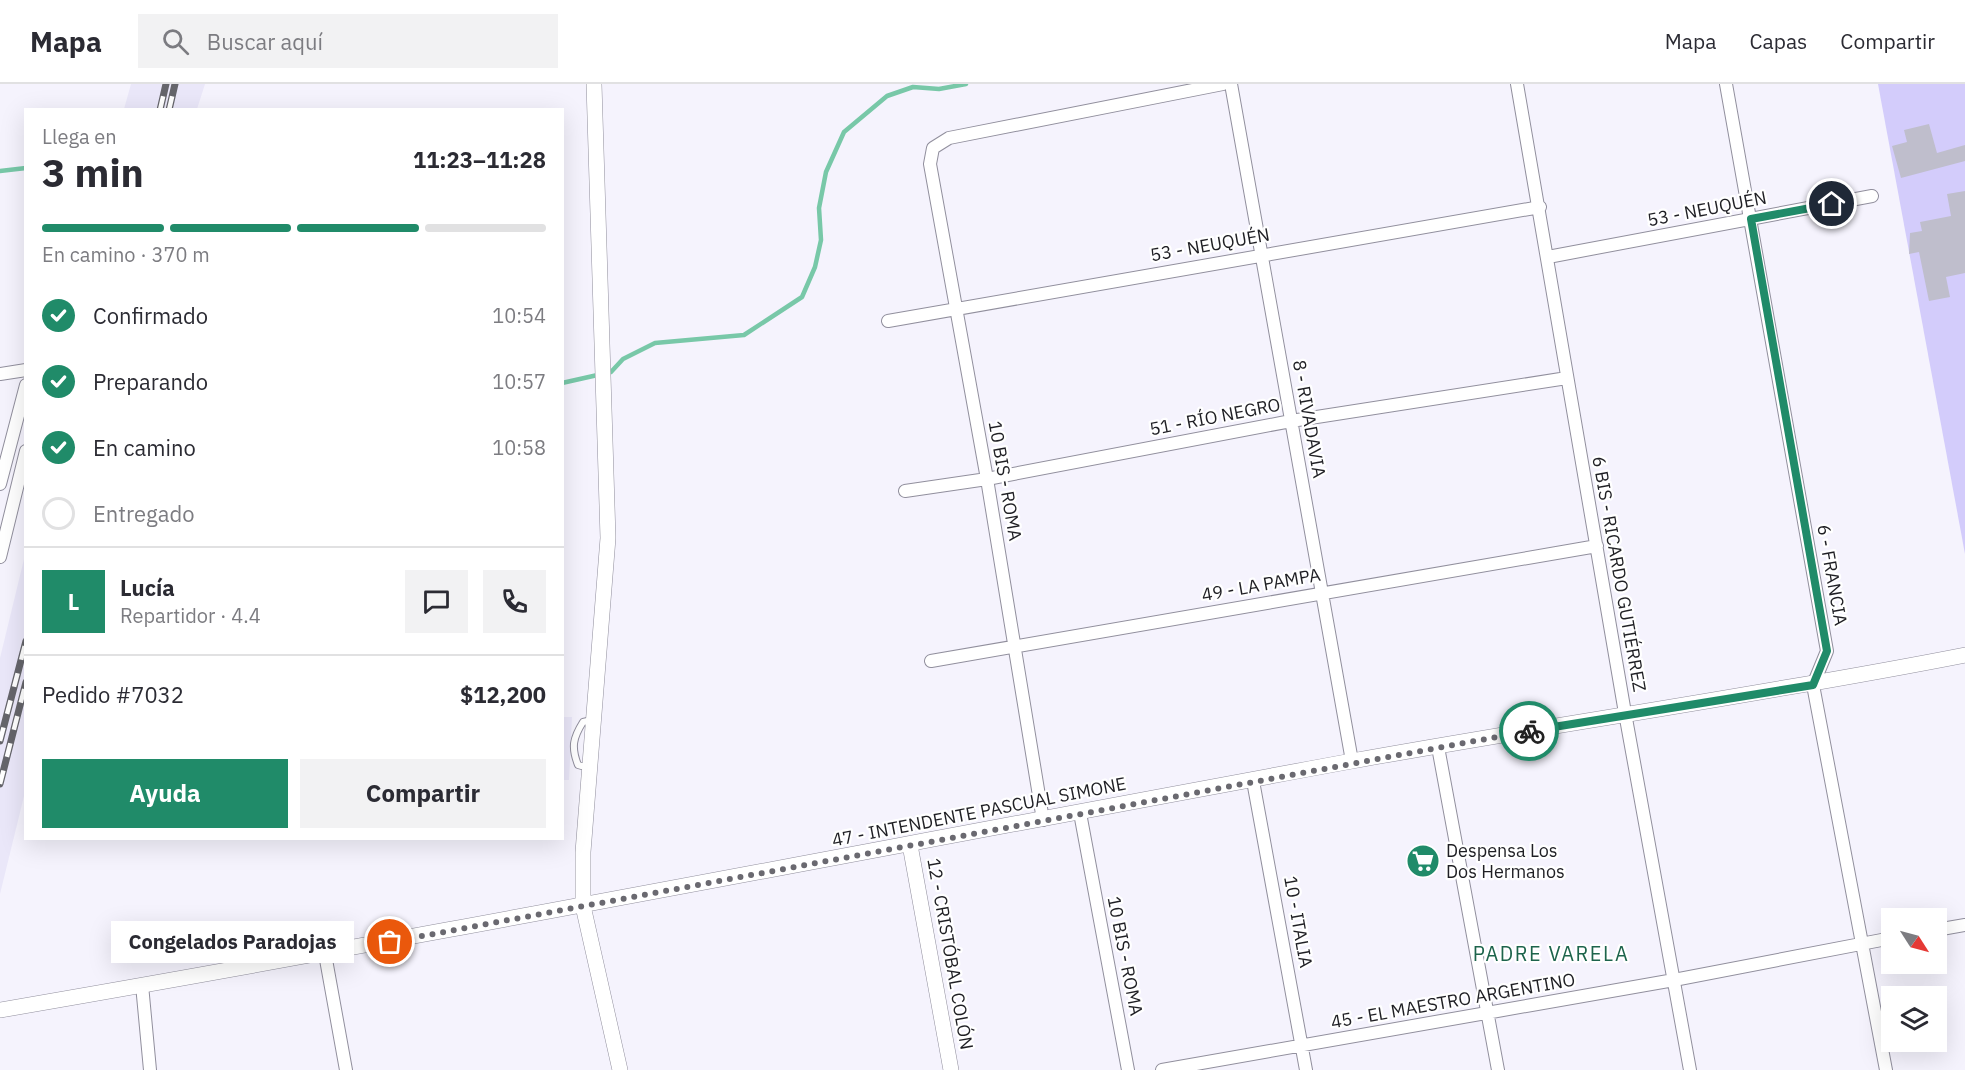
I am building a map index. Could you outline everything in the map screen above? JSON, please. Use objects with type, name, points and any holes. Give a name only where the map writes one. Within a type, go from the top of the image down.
[{"type":"street","points":[[594,84],[608,538],[583,852],[583,906],[620,1070]]},
{"type":"street","name":"10 BIS - ROMA","points":[[1043,820],[987,479],[930,164],[933,148],[949,138],[1223,84]]},
{"type":"street","name":"8 - RIVADAVIA","points":[[1231,84],[1352,761]]},
{"type":"street","name":"6 BIS - RICARDO GUTIÉRREZ","points":[[1517,84],[1540,207],[1625,713],[1690,1070]]},
{"type":"street","name":"6 - FRANCIA","points":[[1726,84],[1827,651],[1813,685]]},
{"type":"street","name":"53 - NEUQUÉN","points":[[1548,257],[1872,196]]},
{"type":"street","name":"53 - NEUQUÉN","points":[[888,321],[1540,207]]},
{"type":"street","points":[[0,374],[24,370]]},
{"type":"street","name":"51 - RÍO NEGRO","points":[[905,491],[987,479],[1291,421],[1567,378]]},
{"type":"street","points":[[0,484],[24,393]]},
{"type":"street","points":[[0,557],[24,460]]},
{"type":"street","points":[[0,503],[14,501]]},
{"type":"street","name":"49 - LA PAMPA","points":[[931,661],[1597,546]]},
{"type":"street","name":"47 - INTENDENTE PASCUAL SIMONE","points":[[0,1010],[325,954],[1352,761],[1625,713],[1813,685],[1965,655]]},
{"type":"street","points":[[1813,685],[1886,1070]]},
{"type":"street","points":[[1437,747],[1498,1070]]},
{"type":"street","name":"10 - ITALIA","points":[[1253,781],[1306,1070]]},
{"type":"street","name":"10 BIS - ROMA","points":[[1080,813],[1128,1070]]},
{"type":"street","name":"12 - CRISTÓBAL COLÓN","points":[[910,845],[951,1070]]},
{"type":"street","points":[[1947,928],[1965,925]]},
{"type":"street","name":"45 - EL MAESTRO ARGENTINO","points":[[1162,1070],[1674,980],[1881,940]]},
{"type":"street","points":[[325,954],[346,1070]]},
{"type":"street","points":[[142,985],[150,1070]]},
{"type":"shaded area","points":[[131,84],[205,84],[197,108],[124,108]]},
{"type":"shaded area","points":[[1878,84],[1965,84],[1965,554]]},
{"type":"shaded area","points":[[24,559],[24,796],[0,894],[0,658]]},
{"type":"shaded area","points":[[564,717],[572,717],[569,780],[564,780]]},
{"type":"building","points":[[1929,124],[1937,153],[1965,145],[1965,161],[1901,178],[1892,146],[1907,142],[1904,130]]},
{"type":"building","points":[[1965,191],[1965,273],[1946,277],[1950,297],[1929,301],[1919,252],[1909,254],[1910,233],[1922,231],[1920,222],[1951,216],[1947,194]]},
{"type":"waterway","points":[[564,383],[611,372],[623,359],[655,343],[744,335],[802,297],[815,267],[821,240],[819,208],[826,172],[844,132],[887,96],[913,87],[939,89],[966,84]]},
{"type":"waterway","points":[[0,171],[24,168]]},
{"type":"railway","points":[[160,108],[166,84]]},
{"type":"railway","points":[[169,108],[175,84]]},
{"type":"railway","points":[[0,741],[24,649]]},
{"type":"railway","points":[[0,784],[24,690]]},
{"type":"way so far","points":[[390,942],[1352,761],[1529,731]]},
{"type":"place","name":"Despensa Los Dos Hermanos","points":[[1423,861]]},
{"type":"place","name":"Congelados Paradojas","points":[[390,942]]},
{"type":"district","name":"PADRE VARELA","points":[[1551,954]]},
{"type":"route","points":[[1529,731],[1625,713],[1813,685],[1827,651],[1751,219],[1832,204]]}]
